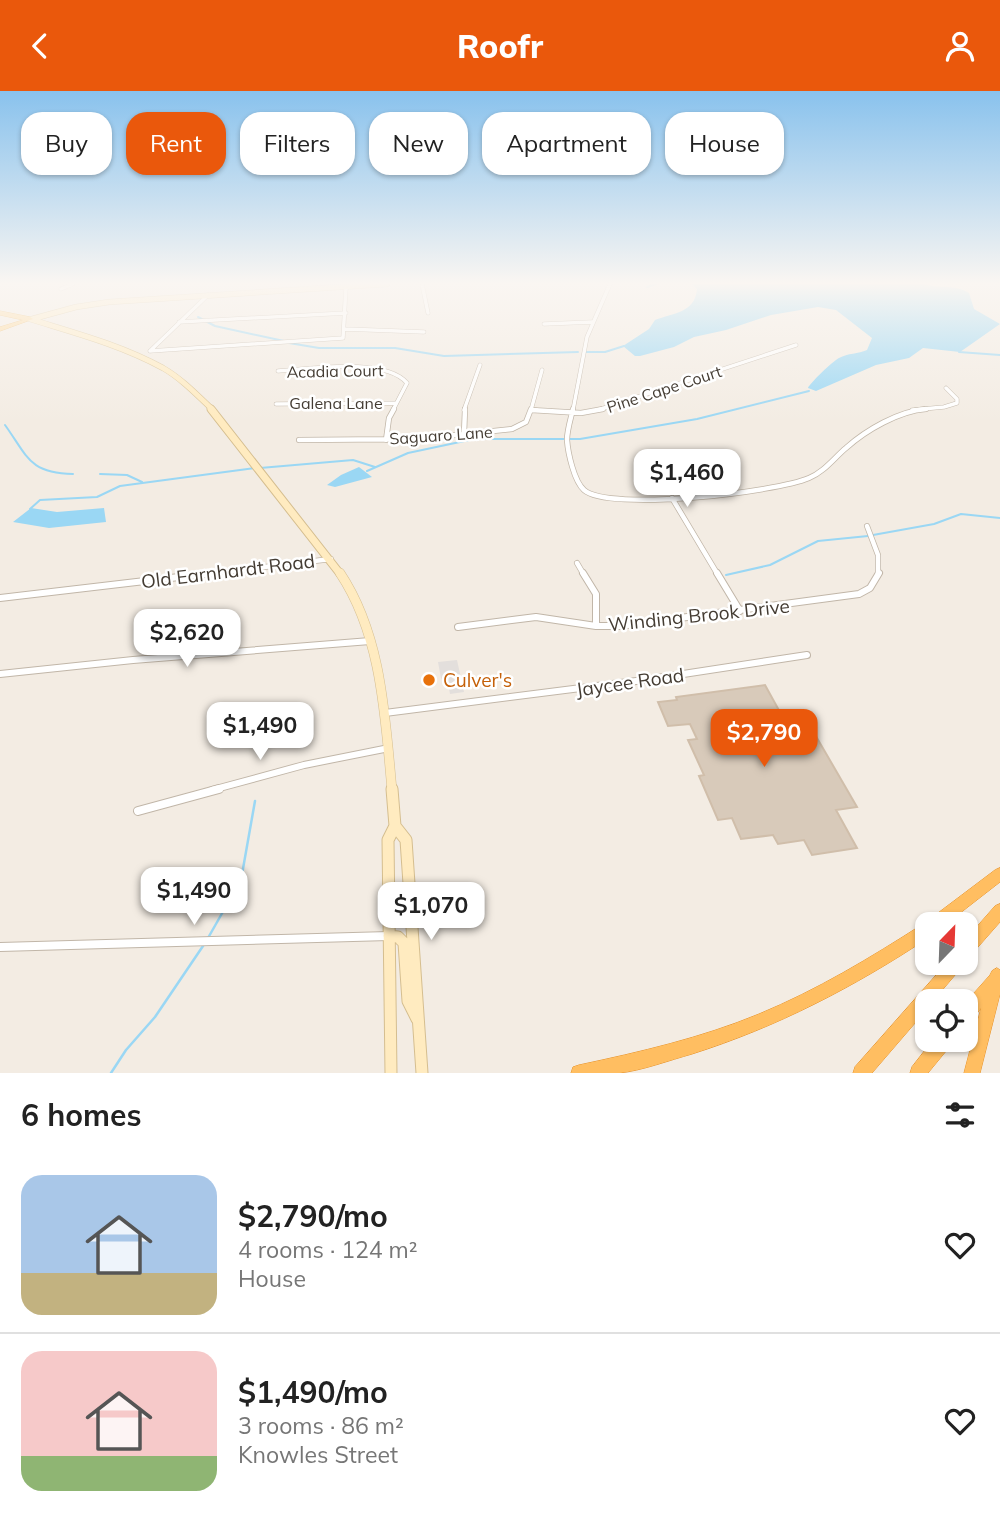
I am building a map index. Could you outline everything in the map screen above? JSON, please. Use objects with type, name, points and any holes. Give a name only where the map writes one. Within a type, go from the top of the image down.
[{"type":"highway","points":[[951,912],[1000,874]]},
{"type":"highway","points":[[978,936],[1000,911]]},
{"type":"highway","points":[[579,1073],[692,1048],[779,1015],[852,977],[915,937]]},
{"type":"highway","points":[[978,999],[998,974]]},
{"type":"highway","points":[[972,1073],[998,974]]},
{"type":"highway","points":[[861,1073],[946,975]]},
{"type":"highway","points":[[918,1073],[935,1052]]},
{"type":"main road","points":[[71,330],[117,346],[164,369],[184,383],[220,417],[331,559],[350,589],[371,641],[389,748],[395,826],[388,841],[391,1073]]},
{"type":"main road","points":[[395,826],[406,840],[422,1073]]},
{"type":"main road","points":[[389,936],[398,937],[404,943],[408,1001],[419,1021]]},
{"type":"street","points":[[172,330],[150,351],[336,340],[345,336],[345,330]]},
{"type":"street","points":[[367,330],[425,332]]},
{"type":"street","points":[[589,330],[583,349],[568,446],[577,479],[584,490],[601,497],[672,498],[745,492],[805,480],[816,475],[852,442],[906,413],[957,403],[957,399],[946,389]]},
{"type":"street","name":"Pine Cape Court","points":[[572,413],[596,411],[629,402],[796,345]]},
{"type":"street","points":[[464,434],[463,413],[480,365]]},
{"type":"street","name":"Acadia Court","points":[[278,371],[377,368],[399,372],[407,383],[389,418],[386,440]]},
{"type":"street","points":[[542,370],[531,409],[572,413]]},
{"type":"street","name":"Galena Lane","points":[[276,404],[396,403]]},
{"type":"street","name":"Saguaro Lane","points":[[299,440],[386,440],[512,429],[526,422],[531,409]]},
{"type":"street","points":[[672,498],[740,611]]},
{"type":"street","name":"Winding Brook Drive","points":[[458,627],[536,617],[596,626],[632,624],[831,600],[859,594],[872,589],[878,582],[880,573],[867,526]]},
{"type":"street","name":"Old Earnhardt Road","points":[[0,598],[331,559]]},
{"type":"street","points":[[577,563],[596,594],[596,626]]},
{"type":"street","points":[[0,674],[133,660],[371,641]]},
{"type":"street","name":"Jaycee Road","points":[[385,713],[807,655]]},
{"type":"street","points":[[138,810],[304,765],[389,748]]},
{"type":"street","points":[[0,947],[389,936]]},
{"type":"shaded area","points":[[457,660],[464,692],[450,694],[448,683],[442,684],[438,662]]},
{"type":"water","points":[[648,330],[727,330],[694,337],[674,347],[640,356],[635,356],[623,346]]},
{"type":"water","points":[[861,330],[992,330],[960,352],[923,348],[909,358],[876,365],[816,391],[808,388],[839,358],[867,350],[872,338]]},
{"type":"water","points":[[359,467],[372,477],[335,487],[327,485],[341,475]]},
{"type":"water","points":[[31,508],[57,512],[104,508],[106,522],[49,528],[13,522]]},
{"type":"building","points":[[765,685],[792,734],[813,731],[857,807],[836,810],[857,848],[812,855],[804,840],[778,844],[773,835],[741,839],[732,818],[718,820],[699,776],[704,775],[688,740],[697,739],[690,724],[668,726],[658,702],[677,700],[676,697]]},
{"type":"waterway","points":[[233,330],[284,341]]},
{"type":"waterway","points":[[289,343],[319,348],[395,348],[444,356],[578,352]]},
{"type":"waterway","points":[[585,352],[605,352],[624,346]]},
{"type":"waterway","points":[[959,352],[1000,355]]},
{"type":"waterway","points":[[367,471],[408,453],[474,439],[580,439],[697,419],[809,391]]},
{"type":"waterway","points":[[5,425],[31,461],[47,470],[73,474]]},
{"type":"waterway","points":[[260,468],[353,460],[375,467]]},
{"type":"waterway","points":[[30,509],[40,500],[97,497],[120,486],[255,468]]},
{"type":"waterway","points":[[100,474],[127,475],[142,482]]},
{"type":"waterway","points":[[873,535],[934,524],[961,514],[1000,518]]},
{"type":"waterway","points":[[726,575],[770,565],[818,541],[868,536]]},
{"type":"waterway","points":[[208,938],[241,880],[255,801]]},
{"type":"waterway","points":[[111,1073],[126,1050],[155,1017],[203,946]]},
{"type":"place","name":"Culver's","points":[[429,680]]}]
